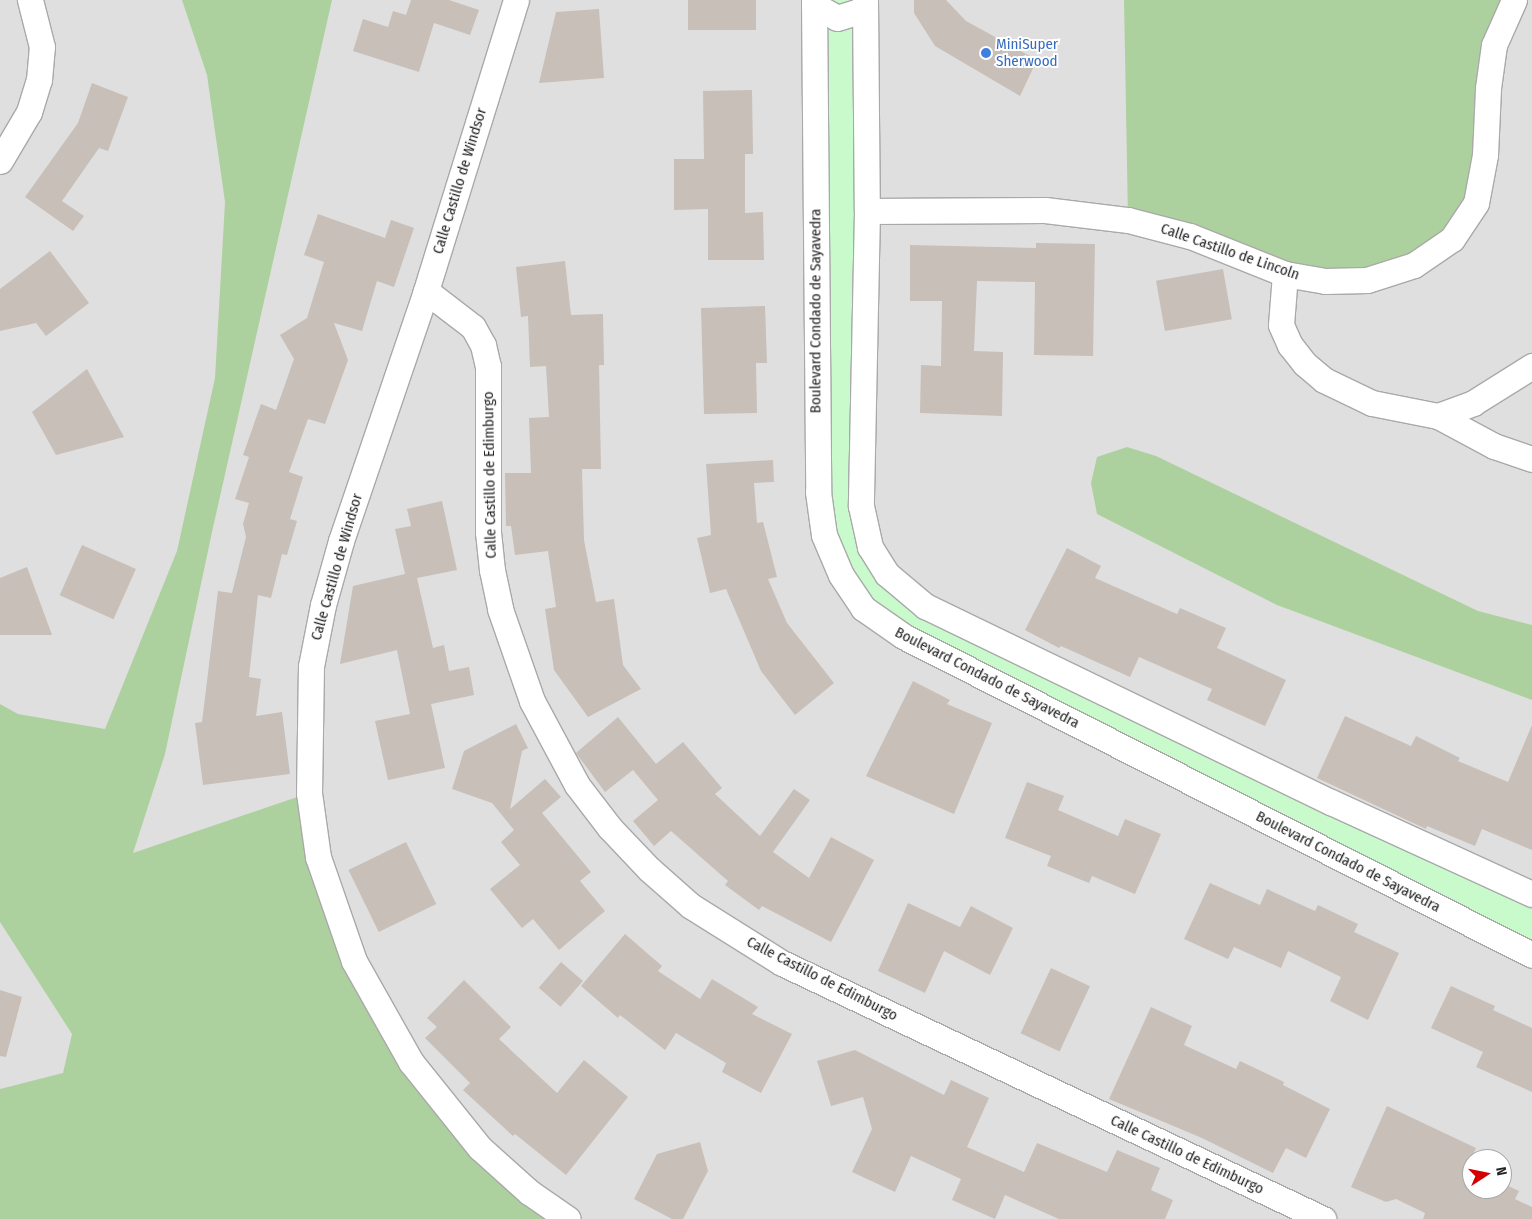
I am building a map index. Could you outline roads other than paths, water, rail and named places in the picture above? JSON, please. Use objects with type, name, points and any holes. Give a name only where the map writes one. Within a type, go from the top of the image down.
[{"type":"street","points":[[0,160],[29,112],[39,80],[42,47],[30,0]]},
{"type":"street","name":"Calle Castillo de Windsor","points":[[516,0],[426,291],[341,541],[310,666],[309,792],[318,857],[354,962],[411,1062],[480,1148],[530,1192],[568,1219]]},
{"type":"street","name":"Calle Castillo de Lincoln","points":[[867,211],[1045,210],[1128,220],[1190,236],[1285,274],[1325,282],[1367,280],[1414,265],[1452,239],[1476,203],[1485,155],[1488,88],[1494,45],[1514,0]]},
{"type":"street","points":[[814,2],[837,18],[865,5],[867,211],[861,506],[870,546],[887,574],[926,606],[1331,802],[1532,894]]},
{"type":"street","name":"Boulevard Condado de Sayavedra","points":[[814,2],[818,492],[824,536],[841,575],[863,608],[903,636],[1532,955]]},
{"type":"street","points":[[1285,274],[1281,325],[1290,346],[1305,364],[1348,394],[1399,410],[1438,416],[1465,433],[1532,459]]},
{"type":"street","name":"Calle Castillo de Edimburgo","points":[[426,291],[472,328],[483,345],[488,366],[488,532],[492,570],[500,610],[532,701],[577,785],[610,828],[649,869],[692,906],[782,963],[1322,1219]]},
{"type":"street","points":[[1438,416],[1472,403],[1532,366]]},
{"type":"place","name":"MiniSuper Sherwood","points":[[986,53]]}]
